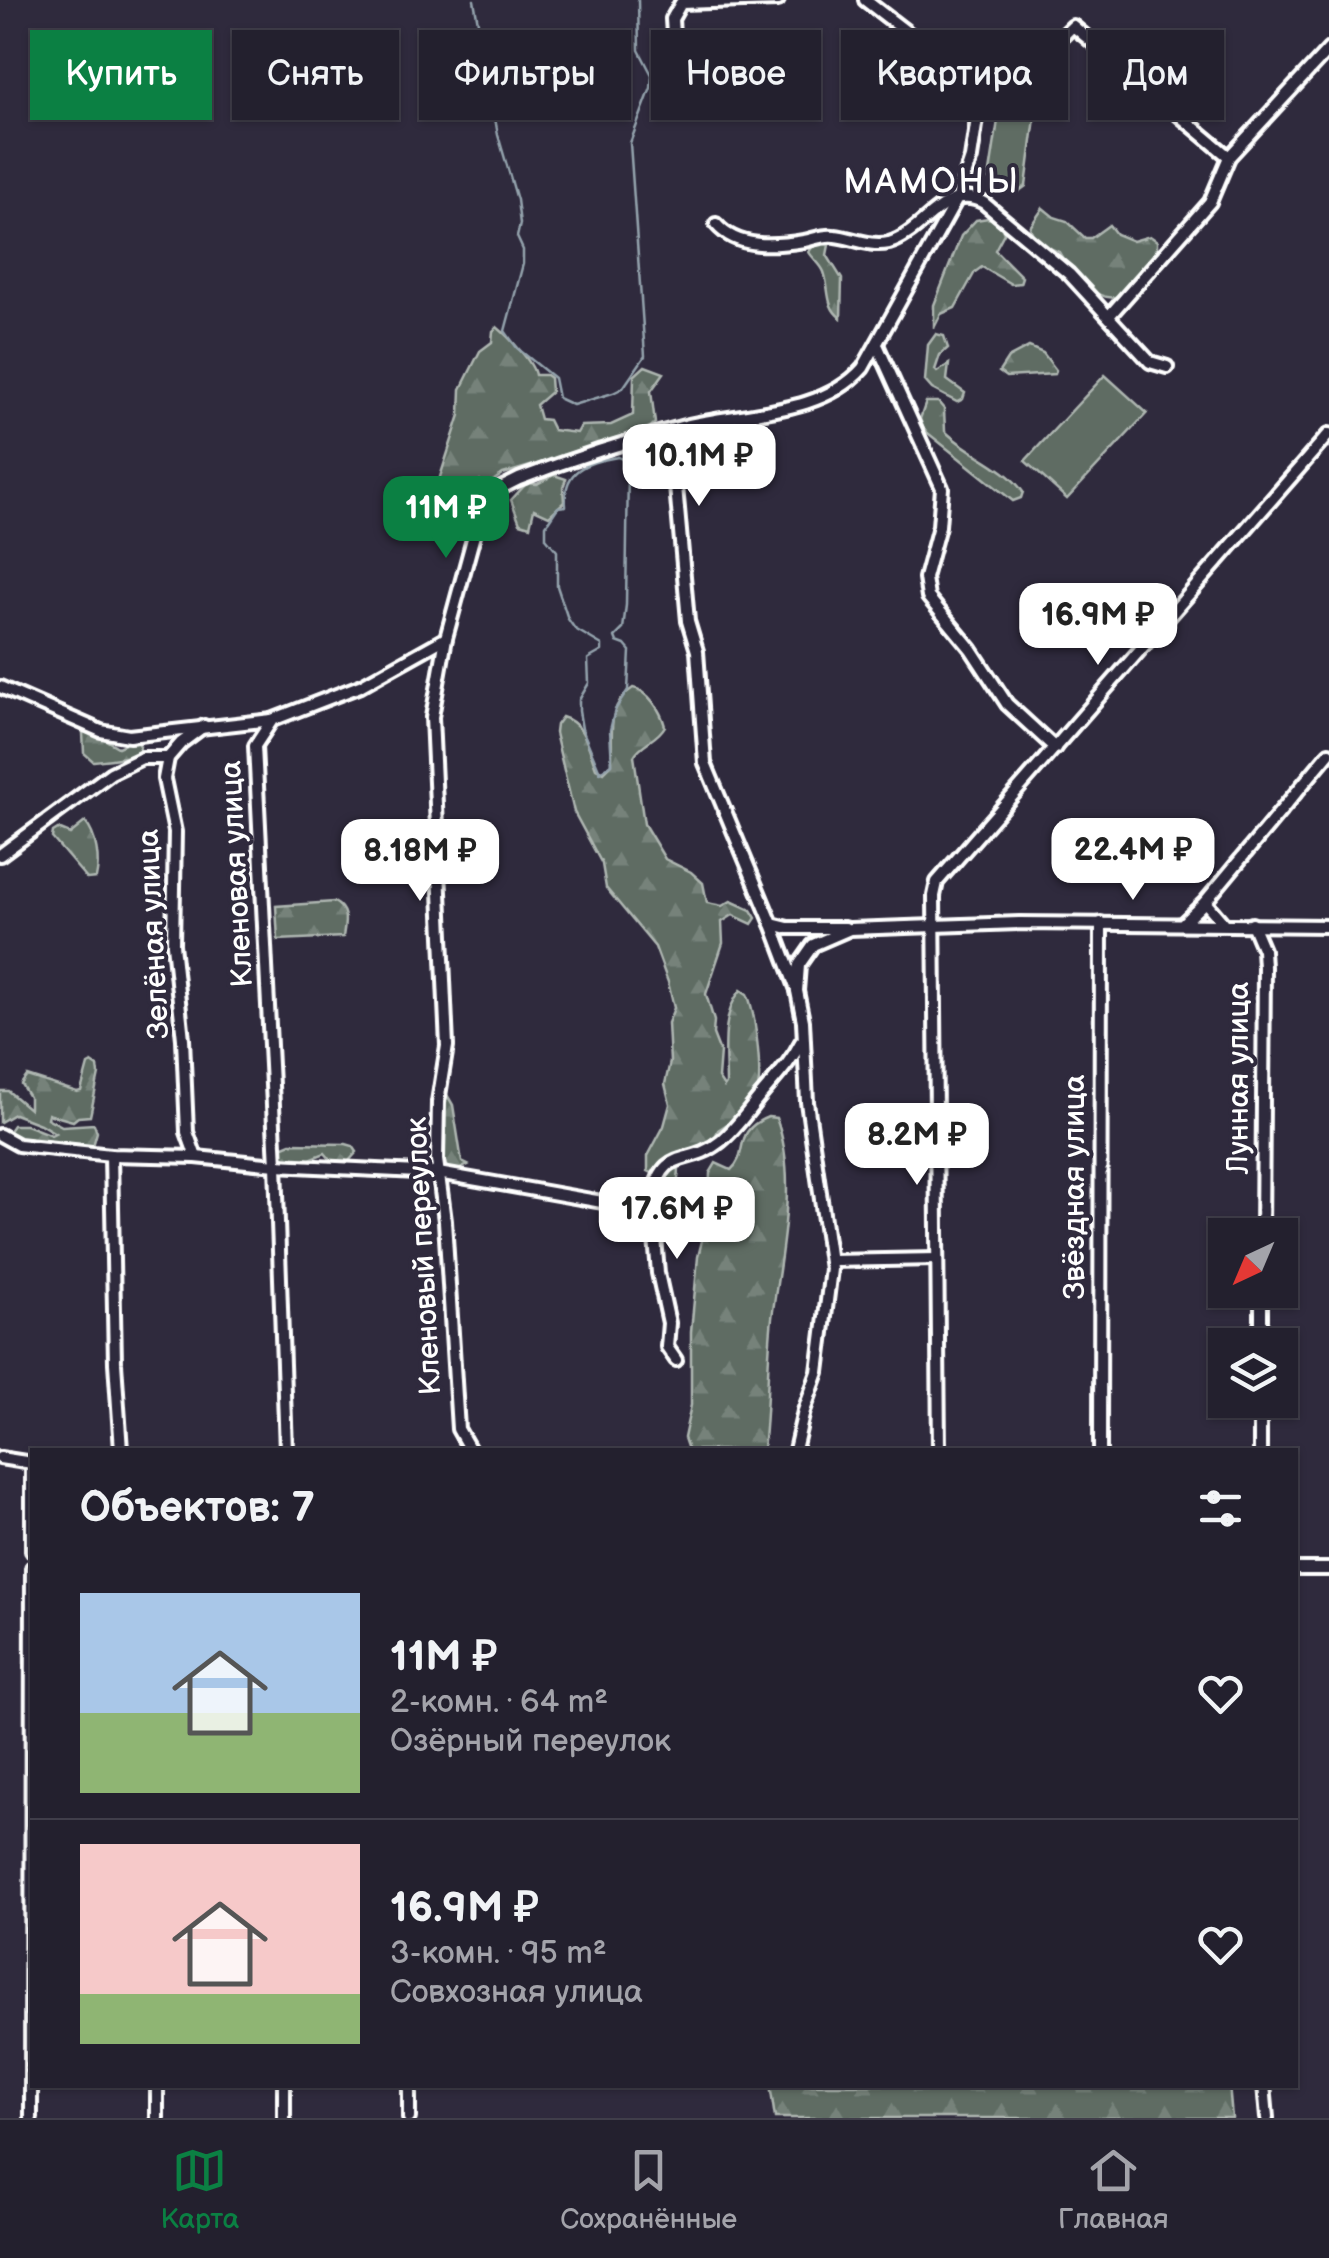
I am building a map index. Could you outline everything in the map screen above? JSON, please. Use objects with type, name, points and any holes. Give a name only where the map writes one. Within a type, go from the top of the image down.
[{"type":"street","points":[[673,30],[672,19],[681,3],[778,0]]},
{"type":"street","points":[[865,0],[904,30]]},
{"type":"street","points":[[1068,31],[1073,26],[1229,157]]},
{"type":"street","points":[[1110,315],[1210,202],[1229,157],[1329,49]]},
{"type":"street","points":[[797,991],[705,763],[671,430],[811,399],[856,376],[878,347],[900,297],[958,196],[972,158],[977,120]]},
{"type":"street","points":[[716,224],[730,238],[754,243],[834,236],[885,244],[900,238],[958,196],[971,197],[1069,274],[1150,362],[1167,367]]},
{"type":"street","points":[[878,347],[942,488],[939,526],[924,578],[928,597],[971,649],[1008,704],[1055,748]]},
{"type":"street","name":"Кленовый переулок","points":[[469,1448],[459,1432],[445,1222],[438,1173],[438,1102],[447,1046],[432,717],[446,638],[486,501],[506,484],[536,472],[671,430]]},
{"type":"street","points":[[938,1448],[934,896],[941,875],[1329,434]]},
{"type":"street","points":[[0,687],[115,734],[140,735],[272,720],[360,686],[446,638]]},
{"type":"street","name":"Кленовая улица","points":[[272,720],[257,740],[254,754],[276,1165],[286,1448]]},
{"type":"street","points":[[0,855],[86,790],[142,758],[168,758],[204,726]]},
{"type":"street","points":[[1183,922],[1205,902],[1329,754]]},
{"type":"street","name":"Зелёная улица","points":[[168,758],[164,780],[175,832],[173,944],[184,1039],[187,1132],[196,1157]]},
{"type":"street","points":[[1205,902],[1223,923]]},
{"type":"street","points":[[772,924],[788,928],[1183,922],[1329,926]]},
{"type":"street","name":"Звёздная улица","points":[[1100,1448],[1101,923]]},
{"type":"street","name":"Лунная улица","points":[[1252,924],[1263,950],[1264,966],[1262,1218]]},
{"type":"street","points":[[795,1448],[818,1372],[830,1298],[831,1261],[807,1102],[798,965],[807,950],[850,928]]},
{"type":"street","points":[[636,1208],[653,1196],[656,1179],[669,1162],[706,1152],[734,1128],[786,1067],[804,1037]]},
{"type":"street","points":[[0,1135],[18,1145],[110,1154],[438,1173],[636,1208],[651,1218],[654,1226],[668,1323],[667,1347],[676,1360]]},
{"type":"street","points":[[110,1154],[121,1448]]},
{"type":"street","points":[[831,1261],[938,1260]]},
{"type":"street","points":[[1260,1418],[1260,1448]]},
{"type":"street","points":[[456,1448],[459,1432]]},
{"type":"street","points":[[0,1458],[30,1463]]},
{"type":"street","points":[[1298,1569],[1329,1570]]},
{"type":"street","points":[[30,2088],[30,2118]]},
{"type":"street","points":[[157,2088],[157,2118]]},
{"type":"street","points":[[284,2088],[284,2118]]},
{"type":"street","points":[[409,2088],[409,2118]]},
{"type":"street","points":[[1264,2088],[1268,2118]]},
{"type":"green space","points":[[998,120],[1035,120],[1026,186],[1018,192],[994,186],[989,179]]},
{"type":"green space","points":[[1043,208],[1067,221],[1085,238],[1109,225],[1116,234],[1133,241],[1150,236],[1157,241],[1157,248],[1129,290],[1119,296],[1098,294],[1079,280],[1059,252],[1036,239],[1030,227]]},
{"type":"green space","points":[[997,219],[1004,233],[995,250],[1022,277],[1020,283],[1011,284],[982,267],[975,272],[955,308],[941,314],[934,328],[934,305],[961,236],[976,220]]},
{"type":"green space","points":[[815,242],[829,245],[827,255],[842,279],[841,318],[830,303],[823,269],[809,252]]},
{"type":"green space","points":[[497,327],[525,356],[535,375],[550,378],[551,392],[536,405],[540,419],[548,420],[553,430],[577,433],[581,426],[611,425],[633,415],[634,376],[645,366],[664,373],[651,391],[655,423],[644,433],[503,474],[481,489],[470,508],[458,513],[441,505],[440,477],[460,415],[461,389],[480,351],[492,342]]},
{"type":"green space","points":[[936,334],[944,336],[948,348],[940,355],[935,370],[949,364],[947,380],[965,393],[957,402],[925,381],[928,345]]},
{"type":"green space","points":[[1029,347],[1043,353],[1055,374],[1006,377],[999,372],[1008,358]]},
{"type":"green space","points":[[1105,375],[1147,413],[1067,499],[1025,461]]},
{"type":"green space","points":[[926,402],[938,402],[944,409],[945,431],[1006,474],[1023,492],[1021,498],[1013,501],[924,430],[920,419]]},
{"type":"green space","points":[[554,475],[566,479],[564,502],[549,516],[534,509],[530,526],[520,523],[511,500],[527,483],[537,484]]},
{"type":"green space","points":[[633,688],[653,702],[665,726],[634,756],[644,824],[665,859],[703,883],[707,903],[722,906],[731,901],[751,910],[756,918],[752,924],[733,915],[722,922],[723,943],[706,994],[720,1052],[718,1078],[724,1087],[730,1011],[741,990],[747,994],[757,1042],[757,1091],[746,1109],[718,1130],[711,1146],[668,1159],[654,1174],[648,1171],[648,1156],[664,1126],[670,1104],[665,1084],[670,1062],[668,1023],[674,1008],[655,947],[606,888],[602,864],[574,812],[555,733],[562,717],[570,720],[585,737],[596,768],[604,772],[612,764],[614,713]]},
{"type":"green space","points":[[87,729],[118,747],[136,739],[139,752],[93,761],[84,753],[83,733]]},
{"type":"green space","points":[[85,822],[96,849],[96,878],[87,879],[52,838],[58,829],[70,834]]},
{"type":"green space","points":[[334,902],[344,913],[343,937],[278,940],[276,906]]},
{"type":"green space","points":[[92,1063],[99,1074],[90,1116],[73,1121],[48,1114],[47,1118],[62,1126],[94,1124],[97,1132],[93,1146],[23,1141],[6,1135],[13,1125],[55,1133],[14,1114],[0,1122],[0,1091],[8,1091],[29,1109],[29,1097],[21,1084],[27,1076],[77,1092],[81,1091]]},
{"type":"green space","points":[[446,1093],[453,1105],[462,1162],[468,1165],[456,1171],[444,1170],[441,1162],[442,1096]]},
{"type":"green space","points":[[768,1117],[776,1118],[783,1141],[787,1191],[770,1335],[763,1448],[687,1448],[684,1438],[691,1405],[691,1332],[698,1257],[708,1216],[710,1173],[716,1163],[731,1170],[740,1157],[745,1136]]},
{"type":"green space","points":[[291,1143],[346,1144],[357,1152],[348,1162],[331,1160],[325,1153],[310,1159],[282,1157],[279,1148]]},
{"type":"green space","points":[[674,1165],[679,1170],[671,1238],[665,1243],[658,1238],[658,1199]]},
{"type":"green space","points":[[770,2088],[1229,2088],[1232,2118],[775,2118]]},
{"type":"waterway","points":[[474,0],[498,135],[517,200],[517,237],[523,250],[523,264],[505,331],[517,348],[554,378],[558,398],[573,405],[623,388],[645,356],[630,143],[651,88],[652,75],[639,50],[638,0]]},
{"type":"waterway","points":[[618,457],[627,461],[628,469],[626,605],[623,629],[615,637],[630,651],[628,690],[615,710],[610,730],[612,764],[600,772],[582,729],[579,700],[589,683],[588,659],[602,651],[602,645],[575,629],[568,619],[557,586],[557,551],[546,538],[546,525],[558,507],[566,506],[568,484],[578,470],[618,457]]},
{"type":"district","name":"МАМОНЫ","points":[[932,181]]}]
